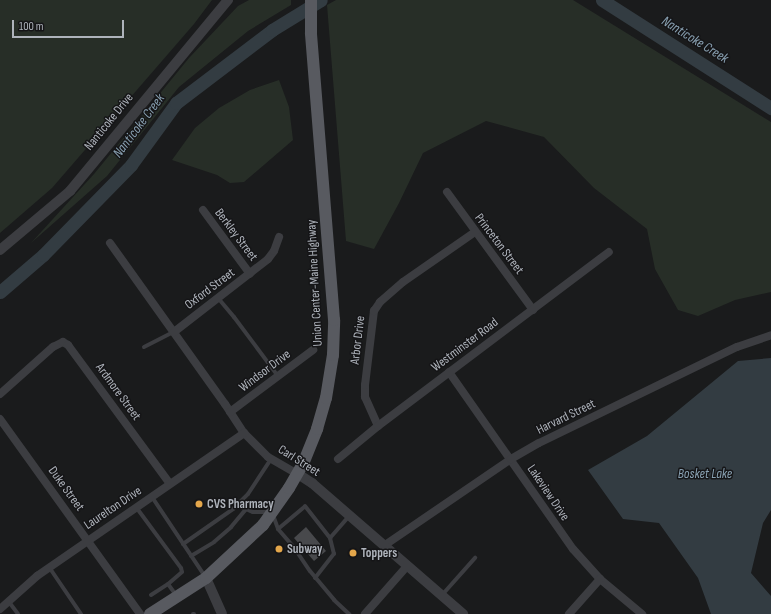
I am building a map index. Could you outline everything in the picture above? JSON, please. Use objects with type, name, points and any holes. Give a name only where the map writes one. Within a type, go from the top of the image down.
[{"type":"main road","name":"Union Center-Maine Highway","points":[[150,614],[206,578],[251,536],[272,513],[298,474],[317,429],[326,398],[332,361],[334,336],[332,289],[311,34],[311,0]]},
{"type":"street","name":"Nanticoke Drive","points":[[0,250],[70,192],[228,0]]},
{"type":"street","name":"Princeton Street","points":[[447,192],[533,310]]},
{"type":"street","name":"Berkley Street","points":[[203,210],[250,274]]},
{"type":"street","name":"Arbor Drive","points":[[378,426],[365,397],[365,378],[374,311],[380,302],[403,282],[475,232]]},
{"type":"street","name":"Oxford Street","points":[[174,332],[250,274],[274,251],[279,238]]},
{"type":"street","name":"Carl Street","points":[[110,243],[244,433],[271,460],[312,483],[463,614]]},
{"type":"street","name":"Westminster Road","points":[[338,459],[378,426],[609,252]]},
{"type":"street","name":"Harvard Street","points":[[385,545],[511,459],[539,443],[737,347],[771,335]]},
{"type":"street","name":"Ardmore Street","points":[[0,394],[38,361],[63,342],[68,345],[170,484]]},
{"type":"street","name":"Windsor Drive","points":[[230,412],[313,350]]},
{"type":"street","name":"Lakeview Drive","points":[[449,372],[573,549],[600,579],[642,614]]},
{"type":"street","name":"Duke Street","points":[[0,419],[140,614]]},
{"type":"street","name":"Laurelton Drive","points":[[3,604],[49,567],[244,433]]},
{"type":"street","points":[[365,614],[408,565]]},
{"type":"street","points":[[206,578],[222,614]]},
{"type":"street","points":[[569,614],[600,579]]},
{"type":"lane","points":[[218,298],[278,376]]},
{"type":"lane","name":"Oxford Street","points":[[144,347],[174,332]]},
{"type":"lane","points":[[184,544],[237,505],[248,494],[271,460]]},
{"type":"lane","points":[[152,497],[206,578]]},
{"type":"lane","points":[[237,505],[253,512],[272,513],[278,529],[293,546],[315,578],[334,600],[349,614]]},
{"type":"lane","points":[[278,529],[306,506],[330,538],[334,554],[315,578]]},
{"type":"lane","points":[[136,507],[181,568],[182,572],[168,584],[151,595]]},
{"type":"lane","points":[[191,556],[214,542],[231,527],[246,508]]},
{"type":"lane","points":[[330,538],[350,515]]},
{"type":"lane","points":[[442,595],[475,558]]},
{"type":"lane","points":[[49,567],[81,614]]},
{"type":"lane","points":[[168,584],[177,596]]},
{"type":"lane","points":[[3,604],[18,614]]},
{"type":"shaded area","points":[[0,0],[212,0],[194,24],[52,188],[0,233]]},
{"type":"shaded area","points":[[249,0],[291,0],[291,5],[248,31],[179,87],[107,176],[31,243],[94,174],[189,58],[238,6]]},
{"type":"shaded area","points":[[336,0],[573,0],[771,122],[771,292],[735,300],[698,316],[678,310],[655,269],[647,229],[594,188],[544,137],[486,121],[423,153],[399,203],[374,249],[346,241],[327,5]]},
{"type":"shaded area","points":[[279,80],[289,107],[293,140],[244,182],[230,183],[217,175],[172,160],[195,128],[219,108],[250,90]]},
{"type":"water","name":"Bosket Lake","points":[[771,358],[771,510],[763,523],[751,573],[771,596],[771,614],[711,614],[698,578],[659,523],[623,519],[588,470],[647,436],[738,361]]},
{"type":"building","points":[[306,527],[326,551],[314,561],[294,538]]},
{"type":"waterway","name":"Nanticoke Creek","points":[[0,292],[43,255],[131,165],[176,103],[272,30],[321,0]]},
{"type":"waterway","name":"Nanticoke Creek","points":[[602,0],[771,108]]},
{"type":"place","name":"CVS Pharmacy","points":[[199,504]]},
{"type":"place","name":"Subway","points":[[279,549]]},
{"type":"place","name":"Toppers","points":[[353,553]]}]
